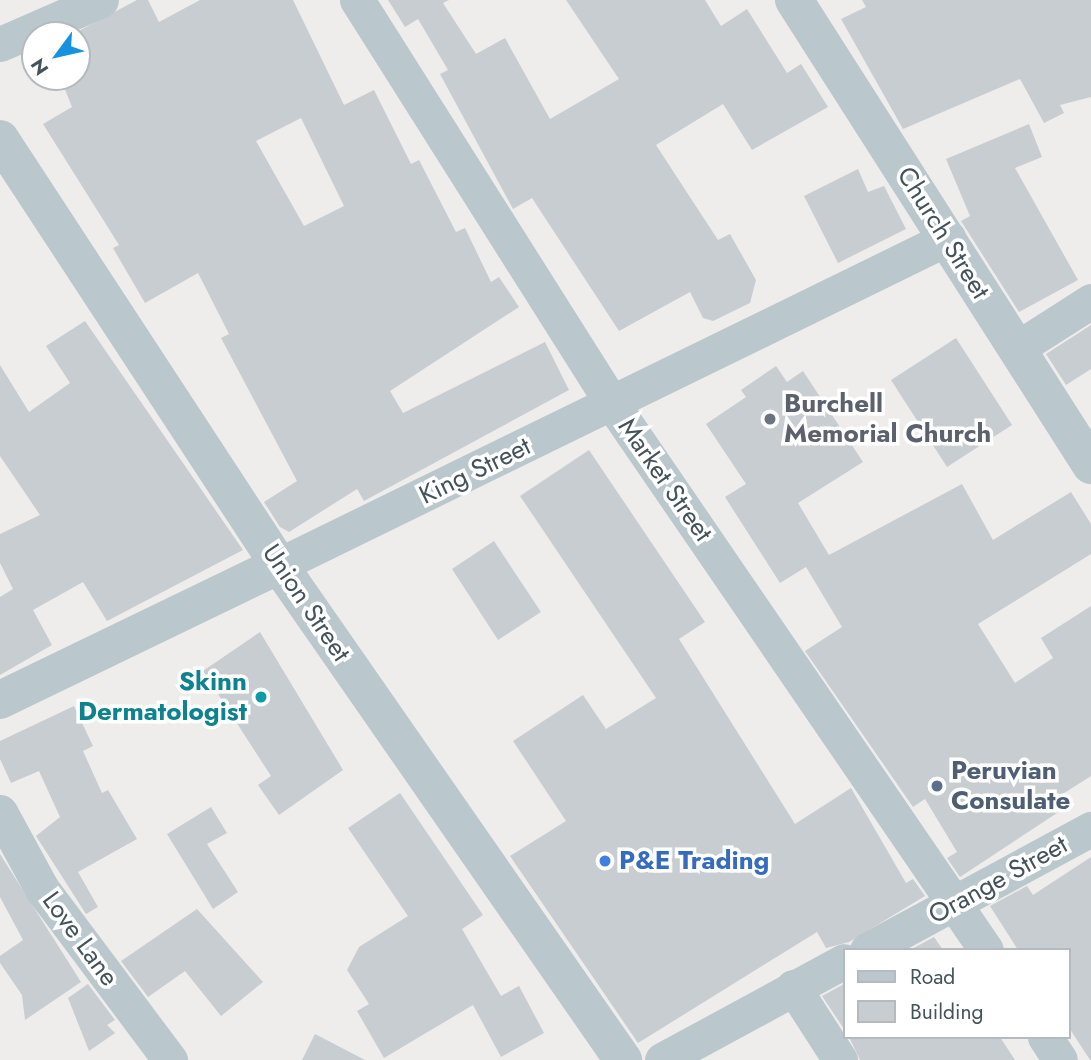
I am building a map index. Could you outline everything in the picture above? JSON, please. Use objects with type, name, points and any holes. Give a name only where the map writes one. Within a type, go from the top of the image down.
[{"type":"street","points":[[0,44],[102,0]]},
{"type":"street","name":"Market Street","points":[[357,0],[613,405],[985,948]]},
{"type":"street","name":"Church Street","points":[[794,0],[1091,466]]},
{"type":"street","name":"Union Street","points":[[0,139],[279,565],[623,1060]]},
{"type":"street","name":"King Street","points":[[0,700],[613,405],[948,238]]},
{"type":"street","points":[[1016,349],[1091,301]]},
{"type":"street","name":"Love Lane","points":[[0,812],[42,889],[170,1060]]},
{"type":"street","name":"Orange Street","points":[[871,948],[956,905],[1091,829]]},
{"type":"street","points":[[662,1060],[842,962]]},
{"type":"street","points":[[793,987],[841,1060]]},
{"type":"street","points":[[1046,1039],[1060,1060]]},
{"type":"building","points":[[137,0],[148,0],[159,22],[200,0],[293,0],[344,105],[374,90],[411,164],[419,160],[456,232],[465,228],[491,282],[499,277],[519,307],[390,391],[403,413],[545,342],[569,390],[364,501],[357,489],[289,532],[280,527],[264,502],[297,481],[221,338],[229,334],[198,273],[145,303],[113,248],[119,245],[43,124],[72,107],[66,91],[91,91],[91,24]],"holes":[[[301,118],[344,206],[304,226],[256,141]]]},
{"type":"building","points":[[388,0],[449,0],[443,3],[476,54],[505,38],[550,119],[619,79],[566,0],[705,0],[721,26],[747,9],[787,73],[801,64],[828,107],[752,150],[723,104],[656,145],[718,240],[730,234],[756,280],[750,303],[713,321],[703,318],[690,292],[619,331],[532,198],[513,209],[440,74],[448,70],[418,19],[405,27]]},
{"type":"building","points":[[862,0],[1091,0],[1091,97],[1060,105],[1064,113],[1044,123],[1020,79],[903,129],[841,19],[866,7]]},
{"type":"building","points":[[1029,124],[1042,157],[1015,168],[1078,280],[1019,312],[961,221],[970,216],[946,159]]},
{"type":"building","points":[[858,169],[868,192],[884,186],[906,229],[838,263],[804,196]]},
{"type":"building","points":[[85,321],[243,550],[107,621],[83,582],[33,610],[52,645],[0,675],[0,597],[13,589],[0,563],[0,534],[40,515],[0,456],[0,365],[29,412],[70,383],[46,346]]},
{"type":"building","points":[[1091,325],[1091,369],[1066,385],[1046,354]]},
{"type":"building","points":[[956,338],[1012,425],[947,467],[891,380]]},
{"type":"building","points":[[776,366],[787,382],[803,371],[863,462],[798,503],[829,555],[962,484],[993,540],[1071,492],[1091,524],[1091,554],[978,624],[1015,683],[1053,658],[1041,638],[1091,606],[1091,776],[1050,802],[1057,813],[960,877],[947,858],[957,852],[925,799],[913,807],[805,651],[842,627],[806,567],[780,583],[725,497],[746,484],[706,424],[746,397],[741,390]]},
{"type":"building","points":[[589,450],[705,622],[679,639],[795,824],[851,788],[906,883],[913,879],[925,896],[849,942],[826,948],[817,932],[638,1043],[510,856],[566,821],[513,741],[583,695],[606,729],[656,698],[520,496]]},
{"type":"building","points":[[494,541],[541,612],[498,640],[452,569]]},
{"type":"building","points":[[260,632],[343,770],[279,815],[258,785],[271,776],[203,671]]},
{"type":"building","points":[[74,706],[93,746],[83,751],[102,793],[108,790],[137,839],[78,872],[98,907],[86,914],[36,836],[60,817],[39,771],[11,783],[0,759],[0,741]]},
{"type":"building","points":[[400,793],[483,915],[462,929],[501,996],[519,986],[544,1033],[501,1057],[473,1005],[384,1058],[357,1011],[369,1004],[347,970],[359,947],[408,916],[348,828]]},
{"type":"building","points":[[211,807],[227,833],[207,844],[238,892],[213,909],[167,834]]},
{"type":"building","points":[[0,854],[81,982],[25,1020],[22,995],[0,963],[0,956],[23,940],[0,897]]},
{"type":"building","points":[[1091,857],[1091,1060],[1070,1029],[1070,948],[1017,948],[990,906],[1027,886],[1033,895]]},
{"type":"building","points":[[197,909],[263,982],[221,1016],[185,971],[148,997],[121,961]]},
{"type":"building","points":[[934,937],[942,948],[914,948]]},
{"type":"building","points":[[88,984],[115,1020],[107,1025],[115,1033],[89,1051],[68,998]]},
{"type":"building","points":[[842,985],[842,1026],[822,996]]},
{"type":"building","points":[[315,1034],[365,1060],[302,1060]]},
{"type":"building","points":[[850,1039],[1001,1039],[1015,1060],[860,1060]]},
{"type":"place","name":"Burchell Memorial Church","points":[[770,419]]},
{"type":"place","name":"Skinn Dermatologist","points":[[261,697]]},
{"type":"place","name":"Peruvian Consulate","points":[[937,786]]},
{"type":"place","name":"P&E Trading","points":[[605,861]]}]
